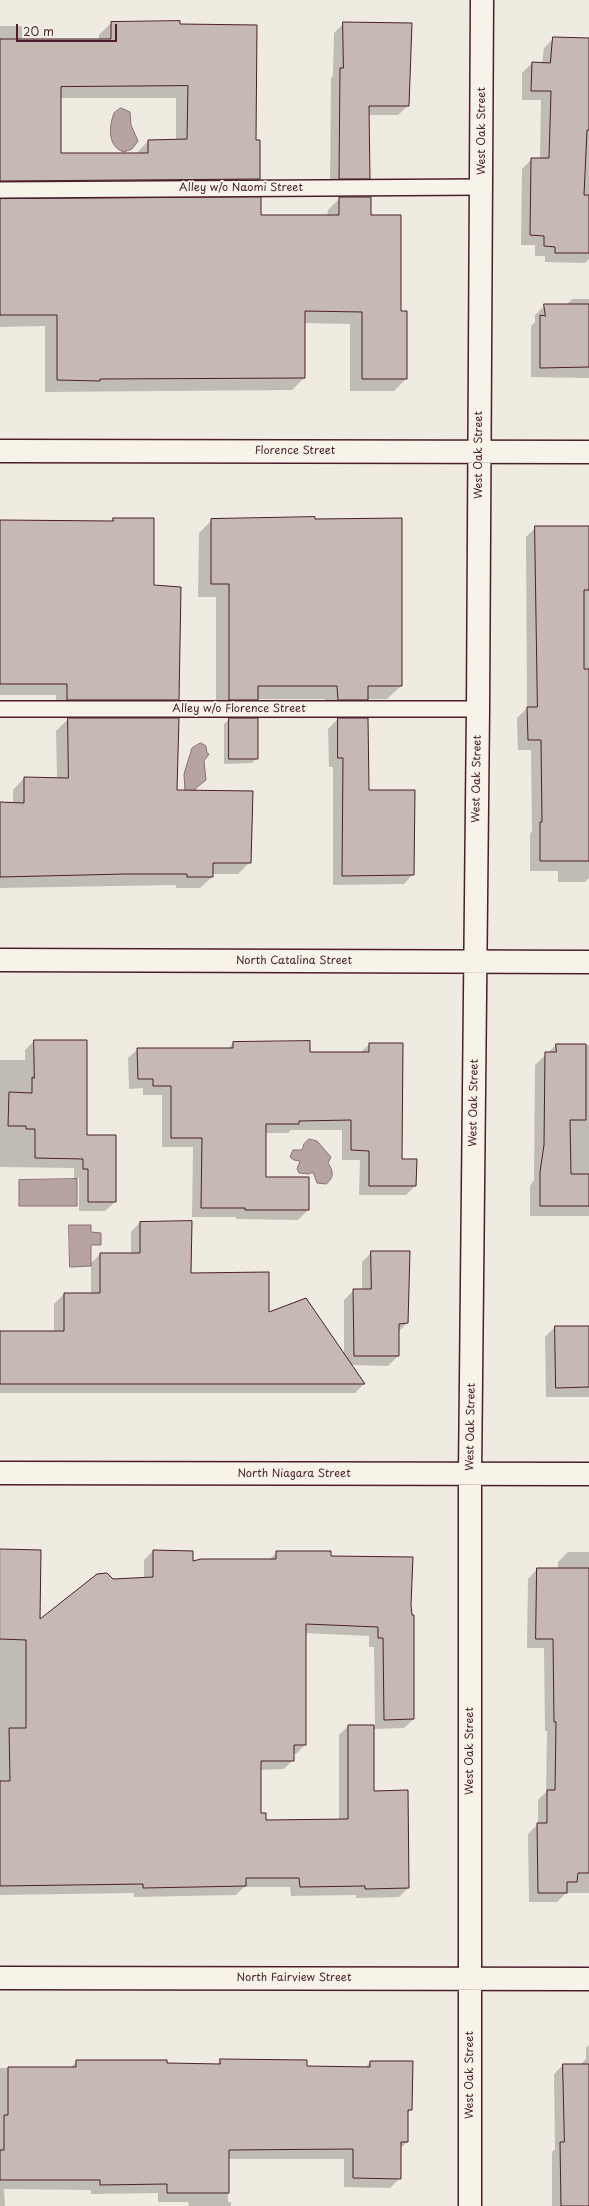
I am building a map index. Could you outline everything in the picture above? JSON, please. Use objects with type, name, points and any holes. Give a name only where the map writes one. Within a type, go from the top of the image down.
[{"type":"street","name":"West Oak Street","points":[[470,2206],[470,1474],[476,962],[482,0]]},
{"type":"street","name":"Florence Street","points":[[0,451],[479,450],[589,452]]},
{"type":"street","name":"North Catalina Street","points":[[0,960],[589,962]]},
{"type":"street","name":"North Niagara Street","points":[[0,1473],[589,1474]]},
{"type":"street","name":"North Fairview Street","points":[[0,1978],[589,1979]]},
{"type":"lane","name":"Alley w/o Naomi Street","points":[[0,190],[482,187]]},
{"type":"lane","name":"Alley w/o Florence Street","points":[[0,709],[478,709]]},
{"type":"shaded area","points":[[121,108],[130,112],[131,125],[138,141],[132,149],[124,152],[115,146],[112,141],[110,130],[114,113]]},
{"type":"shaded area","points":[[201,743],[206,746],[207,753],[209,754],[204,761],[206,780],[196,788],[193,796],[185,792],[184,774],[192,748]]},
{"type":"shaded area","points":[[309,1139],[317,1141],[331,1157],[328,1163],[332,1171],[332,1176],[326,1184],[317,1183],[313,1172],[309,1174],[299,1173],[297,1169],[300,1161],[294,1160],[290,1157],[293,1150],[302,1150],[304,1144]]},
{"type":"shaded area","points":[[77,1179],[77,1206],[19,1206],[19,1180]]},
{"type":"shaded area","points":[[69,1225],[91,1225],[91,1232],[101,1233],[101,1245],[91,1245],[91,1266],[70,1267]]},
{"type":"building","points":[[180,21],[180,24],[257,25],[256,140],[260,140],[260,179],[0,181],[0,39],[111,39],[111,22]],"holes":[[[188,86],[187,139],[148,140],[148,153],[61,153],[61,87]]]},
{"type":"building","points":[[343,22],[412,23],[409,106],[369,106],[370,179],[339,179],[340,68],[343,68]]},
{"type":"building","points":[[553,37],[589,38],[589,130],[587,130],[584,195],[589,195],[589,253],[555,253],[555,247],[544,246],[544,236],[530,235],[531,158],[549,158],[551,91],[531,91],[532,62],[550,63]]},
{"type":"building","points":[[261,197],[261,215],[339,215],[339,197],[371,197],[371,215],[401,215],[401,311],[407,311],[407,379],[362,379],[362,312],[305,311],[305,378],[100,379],[100,381],[57,380],[57,315],[0,315],[0,199]]},
{"type":"building","points":[[544,304],[589,304],[589,367],[540,368],[540,315],[545,316]]},
{"type":"building","points":[[315,517],[315,519],[402,518],[402,686],[368,686],[368,700],[338,700],[337,686],[258,686],[258,700],[229,700],[229,584],[211,584],[211,519]]},
{"type":"building","points":[[113,518],[154,518],[154,585],[181,587],[179,700],[67,700],[67,684],[0,684],[0,520],[113,521]]},
{"type":"building","points":[[535,526],[589,526],[589,590],[584,590],[584,669],[589,669],[589,861],[540,861],[540,822],[542,822],[541,740],[528,740],[527,707],[537,707]]},
{"type":"building","points":[[68,718],[179,718],[177,790],[253,791],[251,863],[213,863],[213,877],[187,877],[187,874],[125,874],[0,877],[0,802],[24,803],[24,777],[68,778]]},
{"type":"building","points":[[229,718],[258,718],[258,759],[229,759]]},
{"type":"building","points":[[338,718],[368,718],[369,790],[415,790],[414,875],[342,876],[343,758],[338,758]]},
{"type":"building","points":[[34,1040],[87,1040],[87,1135],[116,1135],[116,1202],[88,1202],[88,1169],[83,1169],[83,1159],[35,1158],[35,1129],[26,1129],[26,1126],[8,1126],[9,1092],[32,1093],[32,1077],[34,1078]]},
{"type":"building","points":[[310,1041],[310,1052],[369,1052],[369,1043],[403,1043],[402,1159],[417,1159],[416,1186],[369,1186],[369,1151],[351,1150],[351,1120],[299,1121],[299,1124],[266,1124],[266,1177],[309,1177],[309,1210],[201,1208],[202,1138],[171,1138],[171,1086],[153,1086],[153,1079],[138,1079],[137,1048],[233,1048],[233,1042]]},
{"type":"building","points":[[556,1044],[586,1044],[586,1120],[570,1120],[571,1174],[589,1174],[589,1206],[540,1206],[540,1172],[544,1145],[545,1052],[556,1052]]},
{"type":"building","points":[[192,1221],[191,1273],[269,1272],[269,1312],[306,1298],[365,1384],[0,1384],[0,1331],[64,1331],[64,1293],[100,1293],[100,1253],[140,1253],[140,1222]]},
{"type":"building","points":[[371,1251],[410,1251],[408,1323],[399,1324],[399,1356],[354,1356],[353,1289],[371,1289]]},
{"type":"building","points":[[555,1326],[589,1326],[589,1387],[556,1388]]},
{"type":"building","points":[[0,1549],[41,1550],[40,1619],[97,1574],[107,1573],[113,1579],[153,1577],[153,1550],[193,1551],[193,1561],[201,1559],[276,1559],[276,1551],[331,1551],[331,1556],[413,1557],[411,1605],[412,1615],[414,1615],[414,1719],[384,1720],[383,1638],[378,1638],[378,1627],[306,1624],[306,1745],[294,1745],[294,1761],[261,1761],[261,1813],[266,1813],[266,1820],[348,1819],[348,1725],[374,1725],[374,1791],[408,1790],[409,1888],[365,1889],[365,1886],[300,1887],[299,1878],[246,1878],[246,1886],[143,1888],[143,1884],[0,1886],[0,1781],[10,1781],[9,1728],[26,1728],[26,1640],[0,1639]]},
{"type":"building","points":[[537,1568],[589,1568],[589,1873],[578,1873],[577,1882],[567,1882],[567,1893],[538,1893],[537,1823],[547,1823],[547,1790],[555,1790],[556,1722],[554,1722],[553,1639],[536,1639]]},
{"type":"building","points":[[220,2059],[307,2060],[307,2066],[370,2067],[370,2061],[413,2061],[412,2110],[408,2110],[408,2142],[401,2142],[401,2179],[353,2178],[353,2149],[229,2150],[229,2193],[167,2193],[167,2184],[100,2185],[100,2180],[0,2180],[0,2150],[4,2150],[4,2115],[8,2115],[8,2067],[76,2067],[76,2060],[167,2060],[167,2063],[220,2064]]},
{"type":"building","points":[[563,2064],[589,2064],[589,2206],[561,2206],[560,2142],[564,2142]]}]
